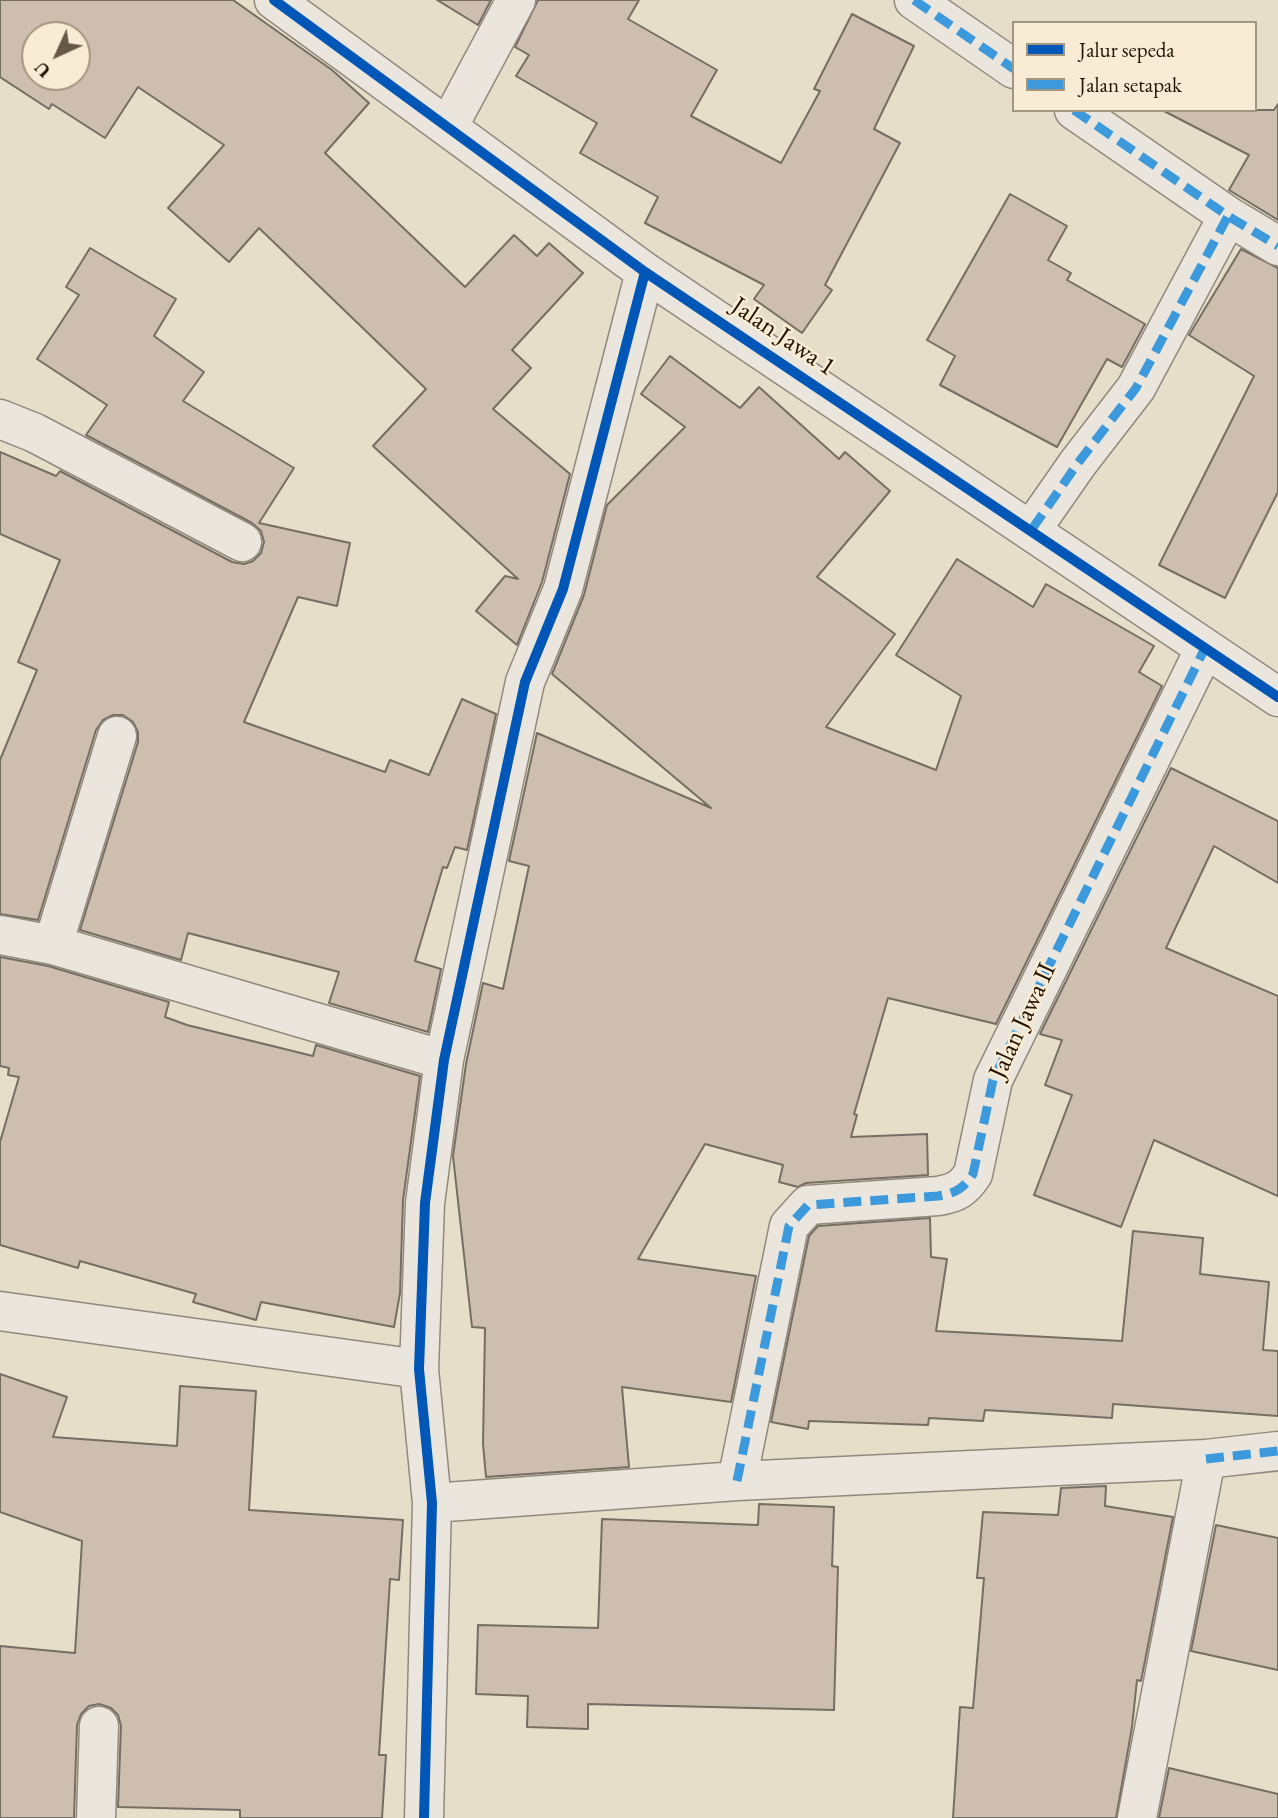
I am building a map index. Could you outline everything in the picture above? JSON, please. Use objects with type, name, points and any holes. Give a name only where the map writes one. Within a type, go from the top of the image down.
[{"type":"street","name":"Jalan Jawa 1","points":[[274,0],[645,272],[1032,529],[1278,697]]},
{"type":"street","points":[[448,127],[516,0]]},
{"type":"street","points":[[914,0],[1012,68]]},
{"type":"street","points":[[1077,112],[1228,216],[1278,246]]},
{"type":"street","points":[[1032,529],[1078,463],[1136,388],[1228,216]]},
{"type":"street","points":[[424,1818],[432,1503],[419,1369],[425,1203],[444,1060],[525,682],[563,589],[645,272]]},
{"type":"street","points":[[0,419],[35,433],[242,542]]},
{"type":"street","name":"Jalan Jawa II","points":[[737,1481],[789,1226],[808,1205],[938,1196],[957,1192],[967,1183],[973,1174],[993,1080],[1205,648]]},
{"type":"street","points":[[53,945],[117,736]]},
{"type":"street","points":[[0,935],[53,945],[444,1060]]},
{"type":"street","points":[[0,1311],[419,1369]]},
{"type":"street","points":[[432,1503],[737,1481],[1206,1459],[1278,1451]]},
{"type":"street","points":[[1137,1818],[1206,1459]]},
{"type":"street","points":[[96,1818],[99,1726]]},
{"type":"building","points":[[0,0],[233,0],[332,70],[369,103],[325,153],[465,287],[514,235],[537,256],[549,243],[583,273],[512,350],[531,368],[493,409],[570,474],[542,582],[517,645],[476,611],[505,576],[518,579],[373,446],[426,389],[259,228],[229,262],[168,208],[224,145],[138,87],[105,138],[52,104],[49,109],[21,91],[91,91],[91,21],[21,21],[21,91],[0,77]]},
{"type":"building","points":[[437,0],[491,0],[478,25]]},
{"type":"building","points":[[538,0],[639,0],[628,19],[717,70],[691,116],[781,163],[820,91],[814,89],[852,14],[914,46],[874,129],[900,143],[825,285],[832,290],[802,333],[754,299],[764,285],[645,223],[658,197],[580,153],[597,123],[516,76],[529,55],[515,47]]},
{"type":"building","points":[[1278,104],[1278,220],[1229,190],[1249,155],[1166,112],[1274,110]]},
{"type":"building","points":[[1010,194],[1067,226],[1048,260],[1071,273],[1067,280],[1145,324],[1122,367],[1107,359],[1057,447],[940,385],[955,356],[927,340]]},
{"type":"building","points":[[90,248],[176,299],[154,336],[204,372],[183,401],[294,468],[259,523],[350,543],[337,606],[298,597],[244,722],[385,772],[390,760],[429,775],[462,699],[496,714],[467,850],[455,847],[447,868],[443,867],[415,961],[441,969],[428,1032],[329,1003],[339,972],[188,933],[181,960],[80,930],[138,742],[138,732],[133,722],[123,715],[113,715],[103,720],[96,730],[38,920],[0,914],[0,760],[37,670],[18,662],[60,560],[0,534],[0,452],[56,476],[60,471],[232,562],[244,564],[253,561],[261,553],[264,542],[261,531],[252,523],[86,435],[107,405],[37,359],[79,295],[66,287]]},
{"type":"building","points":[[1241,249],[1278,268],[1278,492],[1225,598],[1159,565],[1254,376],[1189,335]]},
{"type":"building","points":[[670,356],[740,408],[759,387],[839,459],[845,452],[890,491],[817,577],[895,634],[826,727],[936,770],[961,696],[896,655],[957,559],[1033,607],[1046,584],[1154,646],[1139,672],[1162,686],[996,1024],[888,998],[854,1114],[857,1115],[851,1137],[927,1134],[928,1175],[806,1183],[798,1187],[779,1182],[783,1165],[705,1144],[638,1259],[756,1276],[731,1402],[622,1387],[629,1467],[486,1477],[483,1444],[485,1328],[472,1327],[453,1156],[466,1064],[483,983],[503,989],[529,866],[509,861],[537,733],[711,808],[552,674],[584,595],[607,505],[685,427],[641,394]]},
{"type":"building","points":[[1171,768],[1278,821],[1278,883],[1214,846],[1166,948],[1278,996],[1278,1196],[1154,1140],[1121,1227],[1034,1195],[1072,1095],[1045,1085],[1062,1040],[1040,1034]]},
{"type":"building","points":[[0,957],[48,966],[169,1002],[165,1017],[187,1025],[313,1056],[316,1045],[420,1076],[403,1200],[400,1293],[394,1327],[261,1302],[256,1320],[193,1302],[196,1294],[80,1261],[78,1268],[0,1245],[0,1142],[19,1077],[8,1075],[9,1068],[0,1066]]},
{"type":"building","points":[[930,1218],[931,1257],[947,1259],[936,1331],[1122,1341],[1133,1231],[1203,1238],[1200,1274],[1269,1282],[1263,1350],[1278,1351],[1278,1416],[1113,1404],[1112,1418],[985,1410],[983,1421],[929,1418],[928,1425],[809,1421],[808,1429],[771,1422],[809,1236],[818,1226]]},
{"type":"building","points":[[0,1374],[67,1397],[53,1437],[177,1446],[180,1386],[256,1391],[249,1510],[403,1520],[399,1580],[390,1579],[379,1755],[386,1755],[382,1818],[240,1818],[240,1810],[118,1807],[121,1726],[118,1715],[111,1708],[99,1704],[89,1706],[81,1714],[77,1725],[74,1818],[0,1818],[0,1646],[75,1653],[82,1541],[0,1512]]},
{"type":"building","points":[[1106,1486],[1105,1506],[1173,1517],[1141,1681],[1137,1680],[1132,1727],[1116,1818],[953,1818],[960,1707],[973,1708],[984,1578],[977,1578],[983,1512],[1058,1515],[1061,1488]]},
{"type":"building","points":[[759,1504],[834,1507],[832,1566],[838,1567],[834,1710],[588,1704],[588,1729],[527,1727],[528,1696],[476,1694],[478,1625],[598,1628],[602,1519],[758,1525]]},
{"type":"building","points":[[1216,1525],[1278,1538],[1278,1670],[1191,1651]]},
{"type":"building","points":[[1169,1768],[1278,1794],[1278,1818],[1159,1818]]},
{"type":"marked path","points":[[914,0],[1012,68]]},
{"type":"marked path","points":[[1077,112],[1228,216],[1278,246]]},
{"type":"marked path","points":[[1032,529],[1078,463],[1136,388],[1228,216]]},
{"type":"marked path","points":[[737,1481],[789,1226],[808,1205],[938,1196],[959,1190],[973,1174],[993,1080],[1205,648]]},
{"type":"marked path","points":[[1206,1459],[1278,1451]]},
{"type":"cycle path","points":[[274,0],[645,272],[1278,697]]},
{"type":"cycle path","points":[[424,1818],[432,1503],[419,1369],[425,1203],[444,1060],[525,682],[563,589],[645,272]]}]
